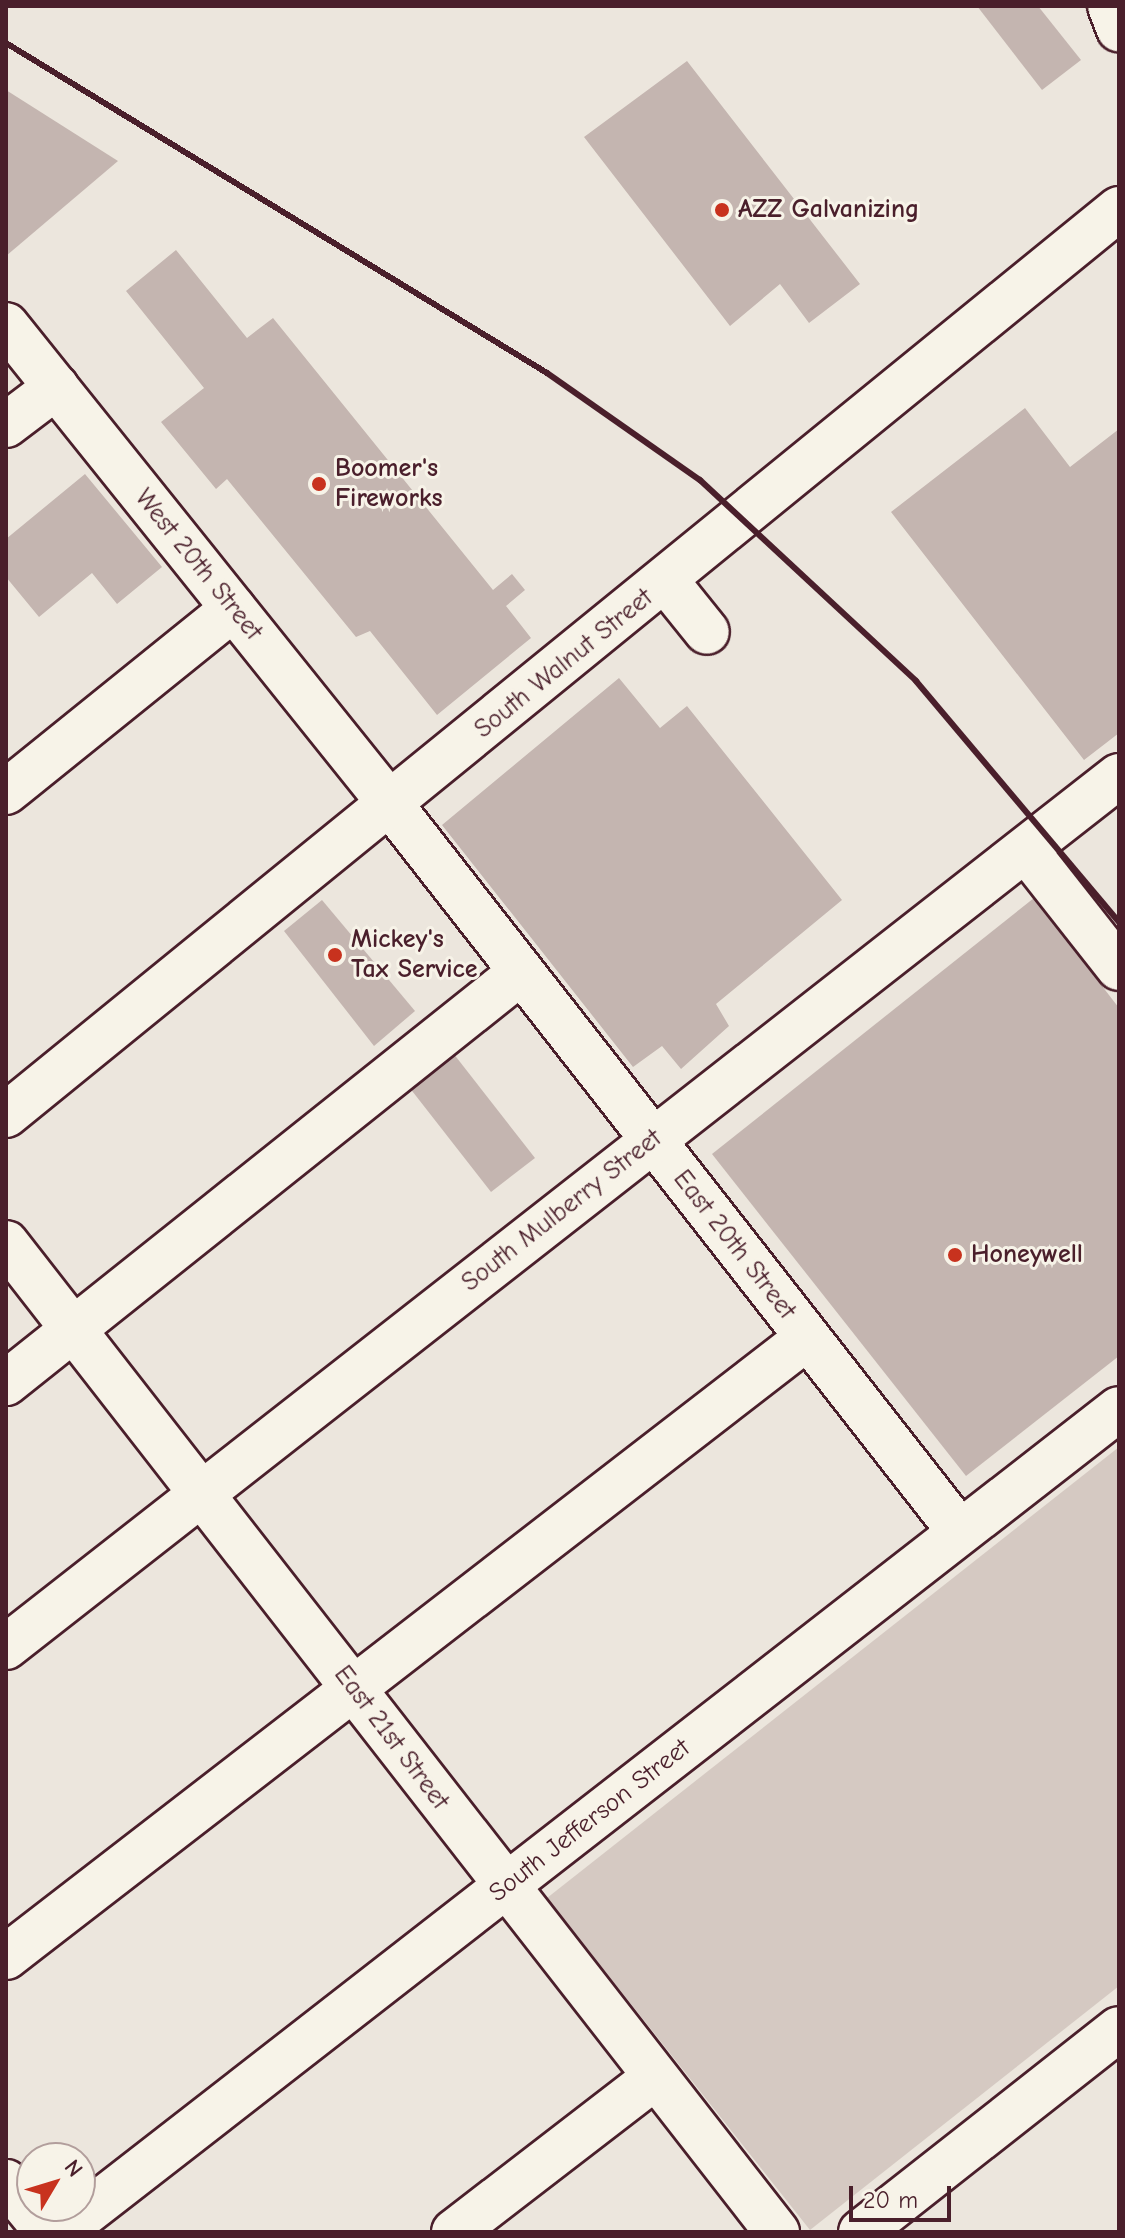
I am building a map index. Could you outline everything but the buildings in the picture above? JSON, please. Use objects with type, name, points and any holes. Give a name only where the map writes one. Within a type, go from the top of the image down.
[{"type":"street","points":[[1110,6],[1119,29]]},
{"type":"street","name":"South Walnut Street","points":[[6,1115],[391,805],[1119,209]]},
{"type":"street","name":"West 20th Street","points":[[6,325],[391,805]]},
{"type":"street","points":[[6,425],[56,387]]},
{"type":"street","points":[[666,581],[707,632]]},
{"type":"street","points":[[6,792],[233,609]]},
{"type":"street","name":"South Mulberry Street","points":[[6,1647],[200,1492],[1119,776]]},
{"type":"street","name":"East 20th Street","points":[[391,805],[960,1532]]},
{"type":"street","points":[[1026,850],[1119,968]]},
{"type":"street","points":[[6,1383],[520,973]]},
{"type":"street","name":"East 21st Street","points":[[6,1243],[505,1888],[777,2232]]},
{"type":"street","points":[[6,1957],[351,1686],[807,1338]]},
{"type":"street","name":"South Jefferson Street","points":[[61,2232],[1119,1409]]},
{"type":"street","points":[[861,2232],[1119,2029]]},
{"type":"street","points":[[454,2232],[654,2078]]},
{"type":"street","points":[[6,2182],[47,2232]]},
{"type":"shaded area","points":[[1119,1447],[1119,1986],[810,2230],[547,1898]]},
{"type":"railway","points":[[6,43],[547,373],[700,480],[916,681],[1119,922]]},
{"type":"place","name":"AZZ Galvanizing","points":[[722,210]]},
{"type":"place","name":"Boomer's Fireworks","points":[[319,484]]},
{"type":"place","name":"Mickey's Tax Service","points":[[335,955]]},
{"type":"place","name":"Honeywell","points":[[955,1255]]}]
